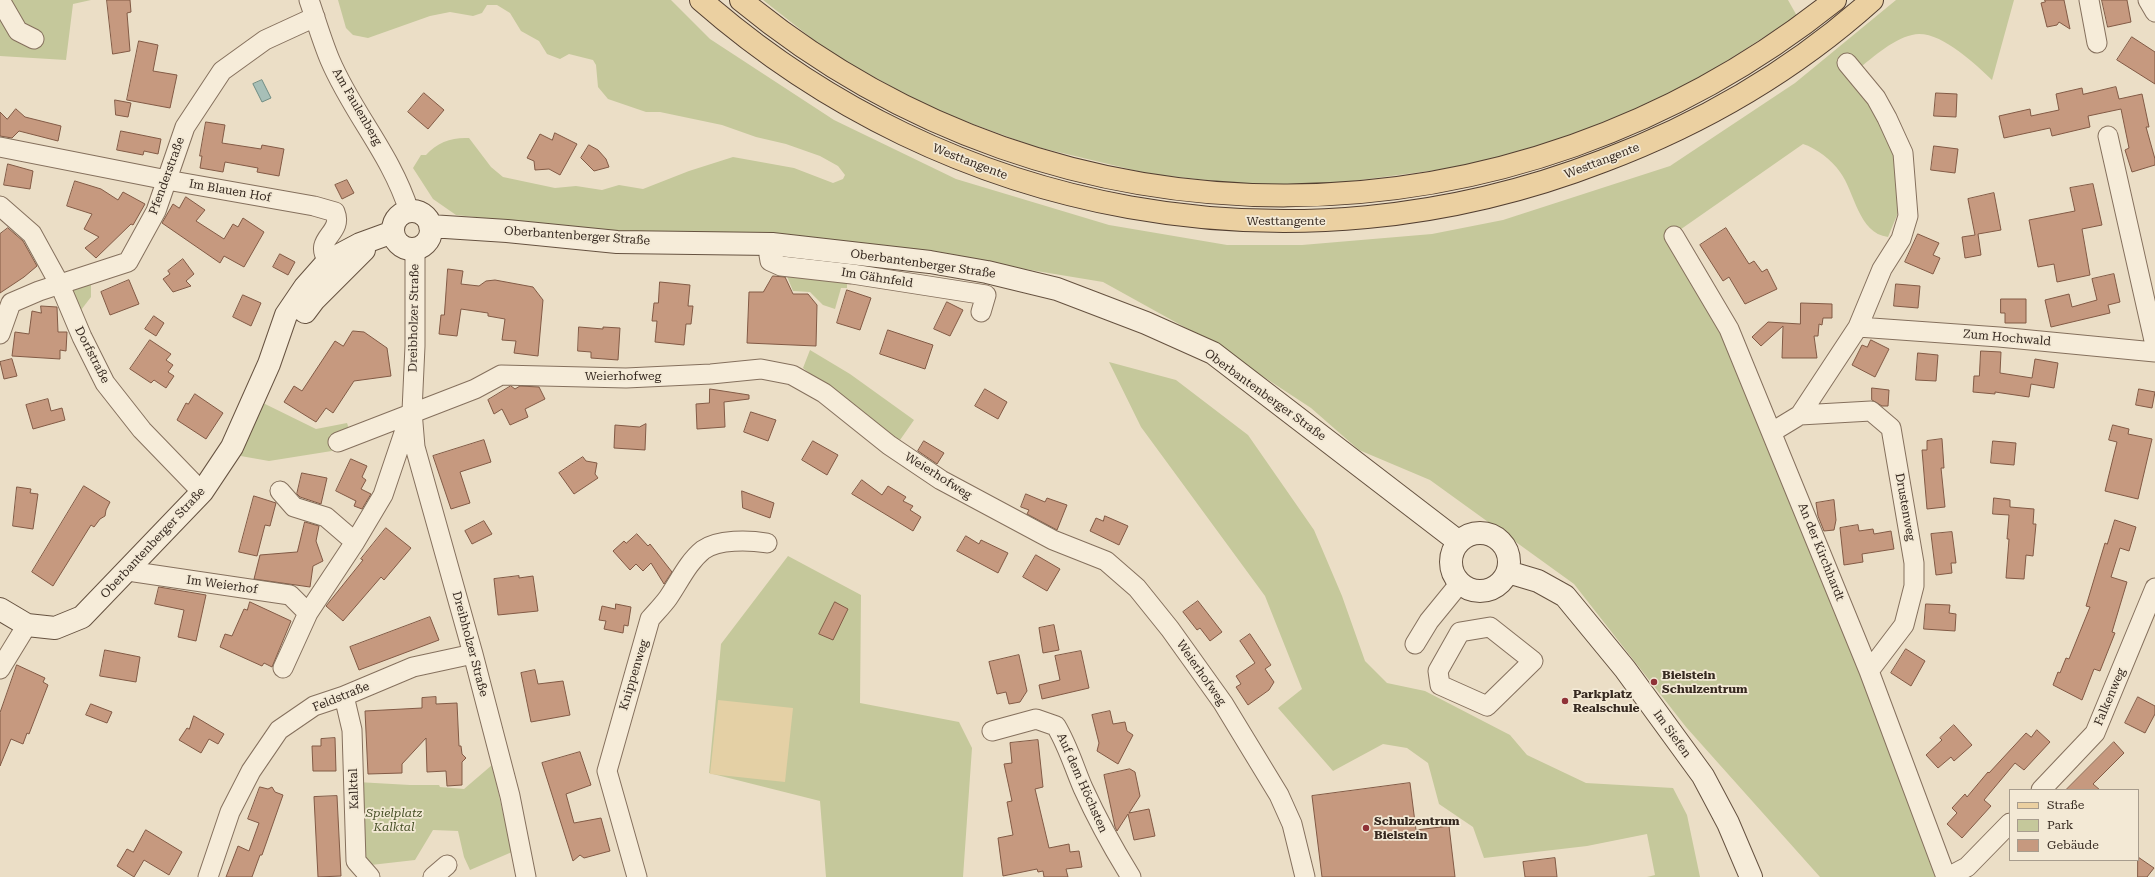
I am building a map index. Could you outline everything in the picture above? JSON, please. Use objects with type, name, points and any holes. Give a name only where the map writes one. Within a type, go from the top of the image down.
[{"type":"main road","name":"Westtangente","points":[[701,0],[763,50],[821,90],[895,131],[981,168],[1026,183],[1120,207],[1215,220],[1263,222],[1311,222],[1403,214],[1494,196],[1584,169],[1669,133],[1751,89],[1822,41],[1872,0]]},
{"type":"main road","name":"Westtangente","points":[[741,0],[789,37],[863,84],[920,114],[990,143],[1062,166],[1130,182],[1226,194],[1274,196],[1322,195],[1416,186],[1500,169],[1553,154],[1641,120],[1724,78],[1803,26],[1835,0]]},
{"type":"main road","points":[[409,211],[420,213],[428,221],[430,226],[430,232],[425,242],[415,248],[404,247],[384,235],[398,216],[409,211]]},
{"type":"main road","name":"Oberbantenberger Straße","points":[[430,226],[507,231],[617,242],[772,244],[930,262],[987,272],[1057,289],[1146,323],[1213,353],[1459,542]]},
{"type":"main road","name":"Oberbantenberger Straße","points":[[0,609],[27,625],[55,628],[82,618],[202,492],[232,447],[269,364],[286,315],[305,288],[328,261],[360,244],[384,235]]},
{"type":"main road","name":"Oberbantenberger Straße","points":[[269,364],[314,300],[384,235]]},
{"type":"main road","points":[[1480,532],[1498,538],[1509,554],[1508,572],[1496,587],[1487,590],[1468,588],[1460,583],[1454,575],[1452,556],[1459,542],[1470,534],[1480,532]]},
{"type":"main road","name":"Im Siefen","points":[[1508,572],[1538,581],[1565,596],[1625,669],[1703,776],[1728,823],[1751,877]]},
{"type":"street","points":[[0,0],[18,31],[34,39]]},
{"type":"street","points":[[2089,0],[2097,43]]},
{"type":"street","points":[[2148,0],[2155,12]]},
{"type":"street","name":"Pfenderstraße","points":[[0,334],[6,300],[60,285],[128,262],[156,211],[185,127],[222,71],[312,9]]},
{"type":"street","name":"Am Faulenberg","points":[[312,9],[330,61],[390,165],[401,186],[409,211]]},
{"type":"street","points":[[1772,432],[1800,415],[1858,327],[1882,269],[1901,239],[1908,216],[1903,153],[1876,98],[1847,63]]},
{"type":"street","points":[[2108,136],[2155,345]]},
{"type":"street","name":"Im Blauen Hof","points":[[0,146],[167,180],[314,206],[335,212],[338,220],[336,226],[324,241],[323,250],[328,261]]},
{"type":"street","name":"Dorfstraße","points":[[0,206],[32,234],[60,285],[82,337],[105,383],[142,430],[202,492]]},
{"type":"street","name":"An der Kirchhardt","points":[[1674,236],[1730,329],[1869,671],[1947,877]]},
{"type":"street","name":"Im Gähnfeld","points":[[772,244],[769,255],[770,261],[781,266],[852,274],[986,295],[981,312]]},
{"type":"street","name":"Dreibholzer Straße","points":[[415,248],[415,346],[412,411],[415,447],[473,654],[510,796],[526,877]]},
{"type":"street","name":"Zum Hochwald","points":[[1858,327],[1999,337],[2155,352]]},
{"type":"street","name":"Weierhofweg","points":[[412,411],[475,389],[501,375],[626,378],[711,374],[761,369],[792,375],[824,393],[889,445],[941,480],[1053,540],[1106,561],[1137,588],[1170,629],[1223,703],[1279,795],[1292,824],[1305,877]]},
{"type":"street","points":[[338,442],[412,411]]},
{"type":"street","points":[[282,668],[308,613],[355,542],[383,495],[412,411]]},
{"type":"street","name":"Drustenweg","points":[[1800,415],[1871,411],[1891,428],[1914,563],[1914,586],[1904,625],[1869,671]]},
{"type":"street","points":[[280,491],[294,507],[326,517],[355,542]]},
{"type":"street","name":"Knippenweg","points":[[637,877],[607,771],[650,619],[667,599],[693,561],[704,550],[712,546],[748,540],[767,543]]},
{"type":"street","name":"Im Weierhof","points":[[128,571],[290,595],[308,613]]},
{"type":"street","points":[[1415,644],[1429,621],[1460,583]]},
{"type":"street","name":"Falkenweg","points":[[2042,789],[2095,733],[2155,588]]},
{"type":"street","points":[[0,669],[27,625]]},
{"type":"street","points":[[1490,627],[1533,661],[1487,706],[1440,685],[1438,671],[1460,632],[1490,627]]},
{"type":"street","name":"Feldstraße","points":[[208,877],[230,812],[251,771],[279,730],[314,706],[344,696],[413,667],[473,654]]},
{"type":"street","name":"Kalktal","points":[[344,696],[352,730],[356,861],[370,877]]},
{"type":"street","name":"Auf dem Höchsten","points":[[992,731],[1036,719],[1056,726],[1068,746],[1082,786],[1109,841],[1131,877]]},
{"type":"street","points":[[1947,877],[1967,867],[2009,824]]},
{"type":"green space","points":[[0,0],[91,0],[73,4],[66,60],[0,56]]},
{"type":"green space","points":[[338,0],[671,0],[710,39],[834,120],[956,179],[1109,225],[1227,245],[1302,245],[1432,234],[1503,220],[1670,166],[1795,83],[1896,0],[2014,0],[1992,80],[1976,65],[1955,49],[1933,37],[1922,34],[1904,37],[1881,51],[1853,73],[1900,146],[1900,208],[1888,237],[1878,234],[1870,228],[1864,220],[1845,180],[1833,163],[1818,151],[1803,144],[1674,234],[1732,338],[1942,877],[1820,877],[1686,727],[1574,584],[1430,480],[1359,450],[1311,408],[1206,339],[1103,282],[952,257],[644,235],[456,215],[433,199],[413,168],[421,155],[426,155],[430,150],[440,144],[457,138],[469,138],[491,167],[503,177],[555,188],[576,186],[602,190],[619,185],[643,189],[689,171],[733,157],[794,168],[833,183],[843,179],[845,175],[838,166],[820,156],[786,144],[756,137],[722,125],[660,112],[646,112],[608,99],[598,87],[596,65],[593,60],[569,54],[560,59],[547,54],[539,41],[521,31],[510,13],[497,5],[487,5],[482,13],[473,16],[450,12],[430,16],[368,38],[353,35],[346,28]]},
{"type":"green space","points":[[763,0],[1788,0],[1797,16],[1675,94],[1585,133],[1467,166],[1330,184],[1254,185],[1150,174],[1033,146],[932,109],[829,52]]},
{"type":"green space","points":[[786,274],[847,278],[847,288],[841,288],[835,309],[823,305],[810,292],[793,291]]},
{"type":"green space","points":[[91,280],[91,297],[81,310],[73,301],[68,288]]},
{"type":"green space","points":[[810,350],[850,374],[914,420],[900,440],[882,432],[803,368]]},
{"type":"green space","points":[[1109,362],[1176,380],[1248,435],[1314,530],[1342,596],[1365,661],[1387,683],[1425,691],[1510,735],[1527,755],[1586,783],[1673,788],[1687,815],[1700,877],[1647,877],[1655,875],[1647,834],[1587,846],[1484,858],[1473,827],[1439,804],[1428,763],[1407,748],[1383,744],[1333,771],[1278,708],[1302,689],[1265,596],[1141,427]]},
{"type":"green space","points":[[261,402],[316,429],[347,423],[350,432],[338,450],[269,461],[235,455]]},
{"type":"green space","points":[[788,556],[861,595],[860,703],[959,722],[972,748],[963,877],[826,877],[820,801],[709,773],[721,644]]},
{"type":"green space","name":"Spielplatz Kalktal","points":[[492,765],[512,852],[470,870],[464,857],[458,831],[433,830],[415,860],[362,866],[357,782],[439,785],[440,787],[464,789]]},
{"type":"sand","points":[[718,700],[793,708],[785,782],[710,774]]},
{"type":"water","points":[[262,80],[271,98],[262,102],[253,84]]},
{"type":"building","points":[[107,0],[130,0],[131,12],[127,13],[130,51],[113,54]]},
{"type":"building","points":[[2045,0],[2064,0],[2070,29],[2059,22],[2057,25],[2047,27],[2041,3],[2045,2]]},
{"type":"building","points":[[2102,0],[2127,0],[2131,22],[2108,27]]},
{"type":"building","points":[[2132,37],[2155,52],[2155,84],[2117,60]]},
{"type":"building","points":[[139,41],[158,45],[153,71],[177,75],[170,108],[127,100]]},
{"type":"building","points":[[2116,87],[2119,99],[2142,94],[2149,127],[2146,127],[2155,159],[2155,165],[2132,172],[2125,150],[2129,148],[2121,109],[2088,116],[2090,127],[2052,136],[2050,128],[2004,138],[1999,116],[2030,109],[2031,116],[2059,110],[2056,94],[2082,88],[2083,94]]},
{"type":"building","points":[[424,93],[444,110],[428,129],[408,112]]},
{"type":"building","points":[[1936,93],[1957,94],[1956,117],[1934,116]]},
{"type":"building","points":[[115,100],[131,103],[128,117],[116,115]]},
{"type":"building","points":[[16,109],[25,117],[61,126],[58,141],[19,131],[12,138],[0,136],[0,112],[7,119]]},
{"type":"building","points":[[206,122],[225,125],[222,143],[261,149],[262,145],[284,149],[279,176],[257,172],[258,168],[225,162],[223,172],[200,168],[202,156],[200,156]]},
{"type":"building","points":[[121,131],[161,139],[158,154],[144,151],[143,155],[117,150]]},
{"type":"building","points":[[555,133],[577,144],[560,175],[549,169],[535,170],[534,161],[527,158],[540,134],[552,140]]},
{"type":"building","points":[[589,145],[598,150],[606,159],[609,167],[594,171],[581,158]]},
{"type":"building","points":[[1934,146],[1958,149],[1955,173],[1931,170]]},
{"type":"building","points":[[8,164],[33,171],[30,189],[4,185]]},
{"type":"building","points":[[347,180],[354,193],[342,199],[335,185]]},
{"type":"building","points":[[75,181],[101,189],[118,200],[123,192],[145,204],[133,225],[131,224],[96,258],[85,248],[99,237],[84,229],[92,214],[67,206]]},
{"type":"building","points":[[2093,184],[2102,225],[2082,229],[2090,275],[2057,282],[2054,264],[2038,267],[2029,220],[2075,211],[2070,188]]},
{"type":"building","points":[[1994,193],[2001,230],[1978,234],[1981,255],[1965,258],[1962,237],[1975,235],[1968,199]]},
{"type":"building","points":[[186,197],[205,210],[196,221],[224,239],[233,224],[238,227],[243,218],[264,232],[244,267],[224,256],[220,263],[162,223],[173,204],[179,208]]},
{"type":"building","points":[[8,228],[23,241],[37,266],[24,277],[0,293],[0,234]]},
{"type":"building","points":[[1726,228],[1749,264],[1754,261],[1762,272],[1767,269],[1777,289],[1745,304],[1729,277],[1723,281],[1700,245]]},
{"type":"building","points":[[1918,234],[1939,243],[1933,255],[1940,258],[1933,274],[1905,262]]},
{"type":"building","points":[[280,254],[295,262],[288,275],[273,267]]},
{"type":"building","points":[[183,259],[194,274],[186,281],[191,286],[173,292],[163,279],[170,274],[168,271]]},
{"type":"building","points":[[448,269],[463,271],[461,284],[479,286],[486,281],[495,280],[533,287],[543,300],[538,356],[514,353],[516,341],[502,340],[505,319],[488,316],[488,313],[461,309],[457,336],[439,334],[441,315],[444,315]]},
{"type":"building","points":[[2114,274],[2120,302],[2108,305],[2110,313],[2051,327],[2045,300],[2069,294],[2072,307],[2097,300],[2092,279]]},
{"type":"building","points":[[773,276],[785,277],[793,294],[808,294],[817,305],[816,346],[747,343],[749,292],[763,292]]},
{"type":"building","points":[[129,280],[139,304],[110,315],[101,292]]},
{"type":"building","points":[[660,282],[690,285],[688,306],[693,306],[691,324],[686,324],[684,345],[655,342],[657,321],[652,321],[654,303],[658,303]]},
{"type":"building","points":[[1896,284],[1920,286],[1918,308],[1894,306]]},
{"type":"building","points":[[847,290],[871,298],[860,330],[837,323]]},
{"type":"building","points":[[243,295],[261,303],[251,326],[233,317]]},
{"type":"building","points":[[2001,299],[2026,299],[2026,323],[2005,323],[2005,313],[2001,313]]},
{"type":"building","points":[[947,302],[963,310],[950,336],[934,329]]},
{"type":"building","points":[[1801,303],[1832,304],[1832,318],[1823,318],[1822,325],[1819,324],[1818,336],[1814,336],[1817,358],[1782,358],[1783,326],[1761,346],[1752,337],[1768,322],[1800,324]]},
{"type":"building","points":[[41,306],[57,307],[58,332],[67,332],[66,351],[60,350],[60,359],[12,356],[15,332],[29,334],[32,311],[41,313]]},
{"type":"building","points":[[154,316],[164,323],[156,336],[145,329]]},
{"type":"building","points":[[579,327],[603,329],[603,327],[620,328],[618,360],[591,358],[591,352],[578,351]]},
{"type":"building","points":[[888,330],[933,345],[925,369],[880,354]]},
{"type":"building","points":[[353,331],[364,332],[387,348],[391,376],[354,381],[333,413],[326,408],[316,422],[284,402],[294,386],[302,391],[335,341],[343,346]]},
{"type":"building","points":[[150,340],[171,354],[166,360],[173,365],[168,372],[174,376],[166,388],[154,380],[151,383],[130,369]]},
{"type":"building","points":[[1871,340],[1889,349],[1875,377],[1852,365],[1862,345],[1867,347]]},
{"type":"building","points":[[1981,351],[2001,352],[2000,373],[2032,378],[2035,359],[2058,363],[2054,388],[2031,384],[2029,397],[1995,392],[1995,394],[1973,392],[1974,376],[1979,376]]},
{"type":"building","points":[[1918,353],[1938,355],[1936,381],[1916,380]]},
{"type":"building","points":[[12,359],[17,376],[4,379],[0,362]]},
{"type":"building","points":[[511,386],[515,389],[520,386],[539,387],[545,399],[525,409],[528,417],[510,425],[502,409],[494,414],[488,400]]},
{"type":"building","points":[[1872,388],[1889,390],[1888,406],[1882,406],[1872,400]]},
{"type":"building","points":[[710,389],[749,395],[749,399],[724,402],[725,427],[697,429],[696,404],[709,403]]},
{"type":"building","points":[[985,389],[1007,402],[998,419],[975,406]]},
{"type":"building","points":[[2139,389],[2155,392],[2152,408],[2136,405]]},
{"type":"building","points":[[195,394],[223,413],[206,439],[177,420],[186,403],[188,404]]},
{"type":"building","points":[[48,399],[51,411],[62,408],[65,420],[33,429],[26,405]]},
{"type":"building","points":[[751,412],[776,420],[768,441],[744,432]]},
{"type":"building","points":[[646,424],[645,450],[614,448],[615,425],[639,427]]},
{"type":"building","points":[[2113,425],[2129,429],[2128,434],[2152,439],[2138,499],[2105,491],[2117,442],[2109,440]]},
{"type":"building","points":[[1942,439],[1944,468],[1941,468],[1945,507],[1927,509],[1922,450],[1927,450],[1927,441]]},
{"type":"building","points":[[484,440],[491,462],[460,472],[470,503],[451,509],[433,456]]},
{"type":"building","points":[[813,441],[838,455],[827,475],[802,460]]},
{"type":"building","points":[[924,441],[944,453],[937,464],[918,451]]},
{"type":"building","points":[[1993,441],[2016,443],[2014,465],[1991,463]]},
{"type":"building","points":[[583,457],[586,461],[597,463],[595,474],[598,478],[574,494],[559,473]]},
{"type":"building","points":[[351,459],[367,466],[362,477],[366,480],[361,489],[371,494],[362,509],[354,506],[356,501],[336,491]]},
{"type":"building","points":[[302,473],[327,478],[321,504],[300,497],[297,494]]},
{"type":"building","points":[[862,480],[882,495],[888,486],[906,497],[903,501],[913,506],[910,510],[921,517],[913,531],[852,494]]},
{"type":"building","points":[[84,486],[110,502],[105,516],[100,519],[94,527],[91,525],[53,586],[32,572]]},
{"type":"building","points":[[17,487],[31,489],[30,493],[38,494],[33,529],[13,526]]},
{"type":"building","points":[[742,491],[774,503],[770,518],[743,508]]},
{"type":"building","points":[[1026,494],[1045,502],[1047,498],[1067,505],[1057,530],[1027,514],[1029,510],[1021,507]]},
{"type":"building","points":[[254,496],[276,503],[270,526],[265,525],[257,556],[239,552]]},
{"type":"building","points":[[1994,498],[2010,500],[2010,507],[2034,509],[2033,524],[2036,524],[2033,556],[2026,555],[2024,579],[2006,578],[2009,515],[1993,514]]},
{"type":"building","points":[[1834,500],[1836,520],[1834,530],[1824,531],[1818,516],[1816,503]]},
{"type":"building","points":[[1105,516],[1128,526],[1119,545],[1090,531],[1096,518],[1103,521]]},
{"type":"building","points":[[2115,520],[2136,527],[2129,551],[2120,548],[2111,577],[2127,582],[2112,632],[2115,633],[2100,671],[2094,669],[2082,700],[2053,685],[2066,658],[2069,659],[2090,607],[2086,606],[2105,543],[2107,544]]},
{"type":"building","points":[[484,521],[492,534],[472,544],[465,531]]},
{"type":"building","points":[[305,522],[319,526],[316,541],[323,561],[313,566],[310,587],[254,579],[260,555],[297,552]]},
{"type":"building","points":[[1858,525],[1859,531],[1873,529],[1874,534],[1891,531],[1894,549],[1862,554],[1863,562],[1844,565],[1840,528]]},
{"type":"building","points":[[386,528],[411,548],[384,580],[381,577],[343,621],[326,606],[363,560],[361,559]]},
{"type":"building","points":[[1952,532],[1956,563],[1951,563],[1952,573],[1936,575],[1931,534]]},
{"type":"building","points":[[637,534],[648,546],[650,544],[672,572],[664,584],[651,563],[643,571],[636,564],[630,570],[613,551],[624,541],[626,543]]},
{"type":"building","points":[[966,536],[979,544],[981,540],[1008,553],[998,573],[957,551]]},
{"type":"building","points":[[1036,555],[1060,569],[1047,591],[1023,577]]},
{"type":"building","points":[[519,576],[519,578],[533,576],[538,611],[498,615],[494,579]]},
{"type":"building","points":[[159,587],[206,595],[196,641],[178,637],[184,610],[155,604]]},
{"type":"building","points":[[1198,601],[1222,632],[1210,641],[1200,628],[1197,630],[1183,612]]},
{"type":"building","points":[[250,602],[291,621],[272,667],[264,663],[262,666],[220,647],[225,634],[232,636],[244,609],[247,610]]},
{"type":"building","points":[[835,602],[848,609],[833,640],[819,634]]},
{"type":"building","points":[[616,604],[631,607],[628,626],[624,625],[623,633],[604,629],[606,621],[599,620],[602,606],[615,609]]},
{"type":"building","points":[[1926,604],[1950,605],[1949,613],[1956,614],[1955,631],[1924,629]]},
{"type":"building","points":[[430,617],[439,640],[359,670],[350,647]]},
{"type":"building","points":[[1054,625],[1059,650],[1043,653],[1039,628]]},
{"type":"building","points":[[1250,634],[1271,665],[1265,669],[1274,682],[1269,690],[1248,705],[1236,687],[1241,684],[1236,676],[1255,663],[1240,641]]},
{"type":"building","points":[[1906,649],[1925,661],[1911,686],[1891,673]]},
{"type":"building","points":[[105,650],[140,657],[136,682],[100,676]]},
{"type":"building","points":[[1081,651],[1089,688],[1042,699],[1039,685],[1060,680],[1055,656]]},
{"type":"building","points":[[1019,655],[1027,691],[1020,702],[1009,704],[1006,692],[997,694],[989,662]]},
{"type":"building","points":[[17,665],[45,678],[43,682],[48,685],[29,734],[27,733],[23,744],[11,739],[0,766],[0,713]]},
{"type":"building","points":[[535,670],[538,684],[563,681],[570,715],[531,722],[521,673]]},
{"type":"building","points":[[436,697],[436,704],[457,703],[459,746],[461,746],[462,754],[466,758],[462,762],[462,785],[447,786],[446,771],[427,772],[426,738],[402,764],[402,773],[368,774],[365,711],[422,708],[422,698]]},
{"type":"building","points":[[2138,697],[2155,706],[2155,714],[2145,733],[2125,723]]},
{"type":"building","points":[[91,704],[112,712],[107,723],[86,715]]},
{"type":"building","points":[[1110,711],[1113,724],[1125,722],[1127,731],[1133,735],[1118,764],[1097,751],[1099,743],[1092,715]]},
{"type":"building","points":[[194,716],[224,734],[218,744],[209,739],[201,753],[179,740],[187,728],[189,729]]},
{"type":"building","points":[[1954,725],[1972,745],[1954,761],[1951,757],[1938,768],[1926,755],[1942,740],[1940,738]]},
{"type":"building","points":[[2037,730],[2050,742],[2024,770],[2015,763],[1984,800],[1991,806],[1962,838],[1947,824],[1957,813],[1952,808],[1965,794],[1967,797],[1988,772],[1989,773],[2026,733],[2031,737]]},
{"type":"building","points":[[335,738],[336,771],[313,771],[312,746],[321,746],[321,739]]},
{"type":"building","points":[[1038,740],[1043,787],[1035,789],[1049,848],[1069,844],[1070,852],[1079,851],[1082,867],[1066,869],[1068,877],[1044,877],[1043,871],[1038,872],[1037,869],[1003,876],[998,838],[1013,835],[1007,802],[1012,801],[1004,764],[1012,763],[1010,743]]},
{"type":"building","points":[[2114,742],[2124,753],[2093,784],[2099,789],[2067,789]]},
{"type":"building","points":[[580,752],[591,785],[566,794],[574,823],[601,818],[610,851],[584,858],[580,855],[573,861],[542,763]]},
{"type":"building","points":[[1130,769],[1135,772],[1140,796],[1129,813],[1149,809],[1155,836],[1134,840],[1128,814],[1117,831],[1115,827],[1104,775]]},
{"type":"building","name":"Schulzentrum Bielstein","points":[[1410,783],[1416,830],[1449,826],[1455,877],[1322,877],[1312,796]]},
{"type":"building","points":[[260,787],[268,789],[272,787],[275,792],[283,795],[262,855],[260,855],[252,877],[226,877],[238,846],[249,851],[259,823],[248,819]]},
{"type":"building","points":[[337,796],[341,876],[318,877],[314,797]]},
{"type":"building","points":[[146,830],[182,852],[169,875],[144,860],[134,877],[117,866],[127,849],[133,852]]},
{"type":"building","points":[[1555,858],[1557,877],[1525,877],[1523,862]]},
{"type":"building","points":[[2139,858],[2154,868],[2147,877],[2138,877]]},
{"type":"place","name":"Bielstein Schulzentrum","points":[[1654,682]]},
{"type":"place","name":"Parkplatz Realschule","points":[[1565,701]]},
{"type":"place","name":"Schulzentrum Bielstein","points":[[1366,828]]}]
